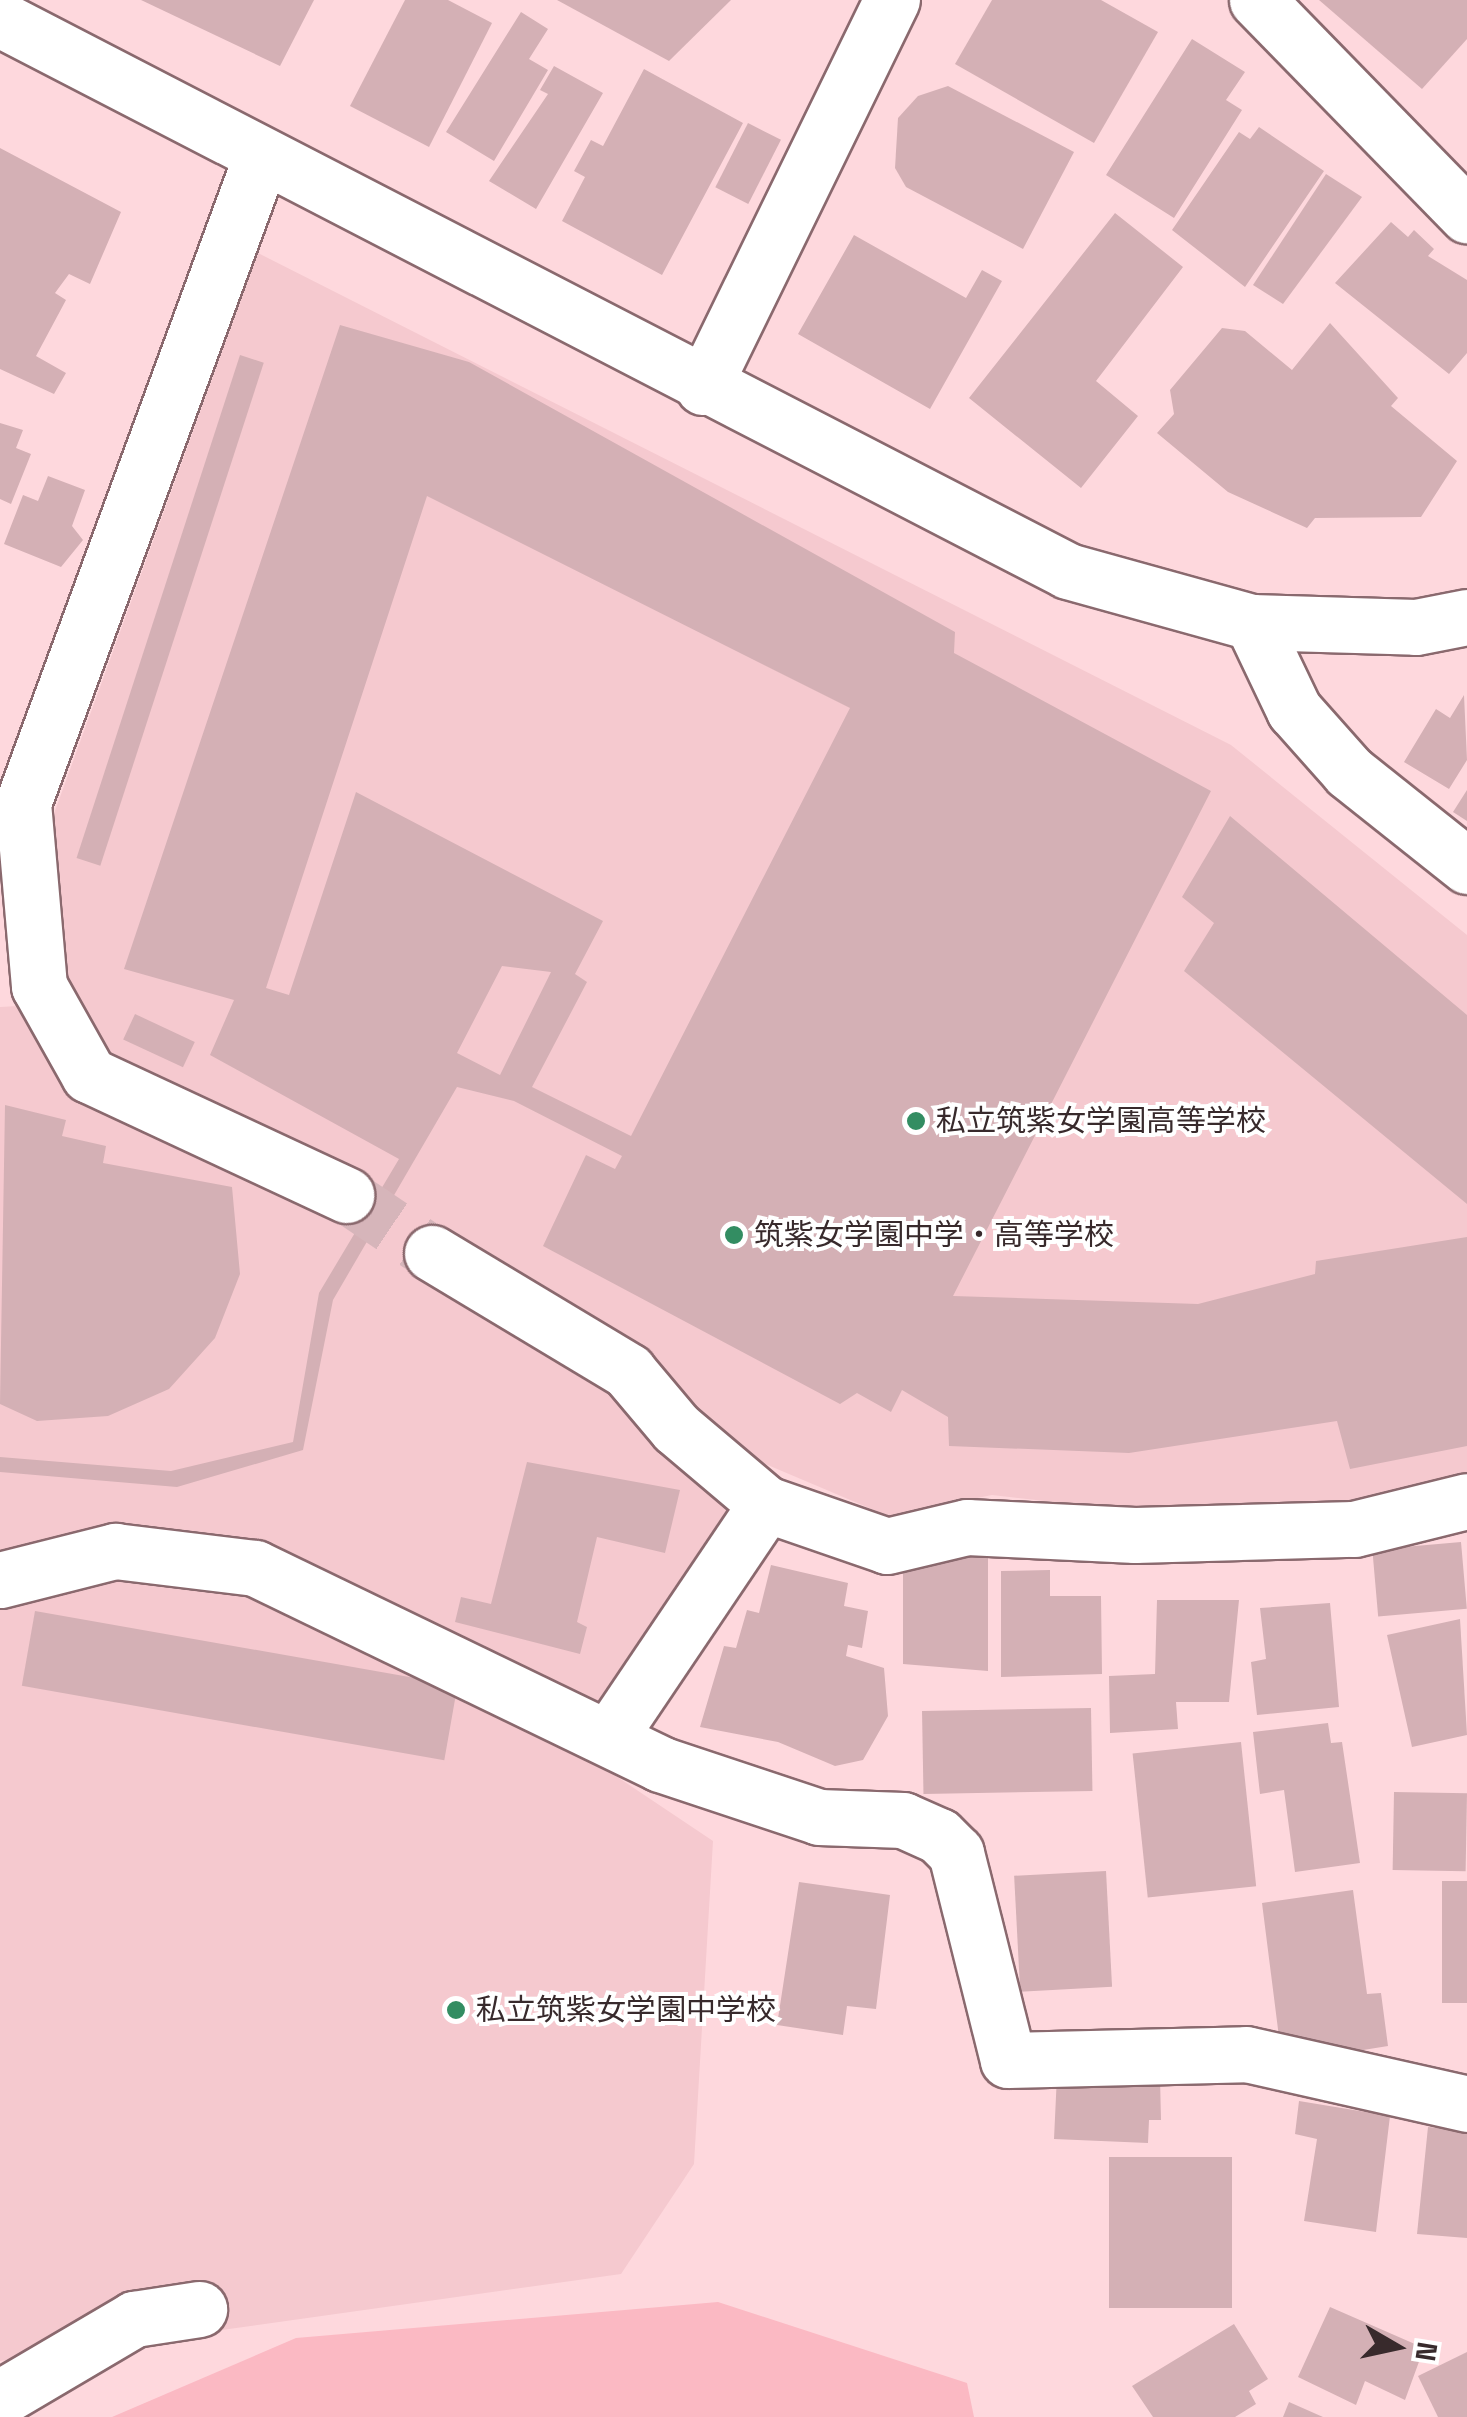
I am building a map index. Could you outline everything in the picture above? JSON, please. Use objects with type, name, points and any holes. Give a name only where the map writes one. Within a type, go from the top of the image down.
[{"type":"street","points":[[702,387],[892,0]]},
{"type":"street","points":[[1257,0],[1467,215]]},
{"type":"street","points":[[0,19],[702,387],[1068,571],[1252,622],[1416,627],[1467,617]]},
{"type":"street","points":[[261,156],[23,803],[19,986],[89,1075],[346,1195]]},
{"type":"street","points":[[1252,622],[1305,722],[1349,772],[1467,866]]},
{"type":"street","points":[[432,1253],[628,1370],[676,1428],[766,1504],[887,1546],[967,1527],[1135,1536],[1354,1529],[1467,1502]]},
{"type":"street","points":[[610,1737],[766,1504]]},
{"type":"street","points":[[0,1580],[115,1551],[254,1568],[660,1764],[819,1818],[903,1820],[956,1854],[1008,2060],[1246,2054],[1467,2104]]},
{"type":"street","points":[[0,2398],[134,2319],[199,2309]]},
{"type":"shaded area","name":"筑紫女学園中学・高等学校","points":[[258,253],[1231,745],[1467,935],[1467,1478],[1340,1507],[1178,1516],[992,1495],[888,1516],[763,1463],[580,1752],[713,1841],[694,2164],[621,2274],[0,2361],[0,1007],[18,1006],[40,852]]},
{"type":"shaded area","points":[[718,2302],[967,2383],[974,2417],[112,2417],[296,2338]]},
{"type":"building","points":[[141,0],[314,0],[280,66]]},
{"type":"building","points":[[405,0],[448,0],[492,23],[429,147],[350,106]]},
{"type":"building","points":[[557,0],[731,0],[669,61]]},
{"type":"building","points":[[992,0],[1101,0],[1158,32],[1094,143],[955,64]]},
{"type":"building","points":[[1319,0],[1467,0],[1467,39],[1422,89]]},
{"type":"building","points":[[521,12],[548,29],[529,59],[548,70],[494,161],[446,132]]},
{"type":"building","points":[[1192,39],[1245,72],[1226,100],[1242,110],[1174,218],[1106,175]]},
{"type":"building","points":[[554,66],[603,93],[536,209],[489,181],[548,94],[540,90]]},
{"type":"building","points":[[644,69],[743,123],[662,275],[562,221],[585,177],[574,171],[591,140],[603,146]]},
{"type":"building","points":[[948,86],[1074,152],[1023,249],[906,187],[895,168],[898,118],[918,96]]},
{"type":"building","points":[[748,123],[781,140],[748,204],[715,187]]},
{"type":"building","points":[[1259,127],[1324,171],[1245,287],[1172,230],[1239,132],[1250,139]]},
{"type":"building","points":[[0,148],[121,212],[90,284],[69,274],[55,293],[66,300],[36,356],[66,373],[54,394],[0,369]]},
{"type":"building","points":[[1326,174],[1362,197],[1283,304],[1253,285]]},
{"type":"building","points":[[1115,213],[1183,267],[1096,381],[1138,416],[1081,488],[969,398]]},
{"type":"building","points":[[1391,222],[1408,237],[1414,230],[1434,249],[1428,256],[1467,280],[1467,353],[1449,374],[1335,283]]},
{"type":"building","points":[[854,235],[966,298],[982,270],[1002,281],[930,409],[798,334]]},
{"type":"building","points":[[1330,323],[1398,398],[1391,406],[1457,461],[1421,517],[1315,518],[1307,528],[1228,492],[1157,433],[1174,414],[1170,390],[1222,328],[1245,331],[1292,370]]},
{"type":"building","points":[[340,325],[469,362],[955,632],[954,653],[1211,791],[953,1296],[1198,1304],[1315,1274],[1316,1261],[1467,1237],[1467,1446],[1350,1469],[1337,1421],[1129,1453],[949,1446],[948,1417],[902,1390],[891,1412],[857,1393],[840,1404],[543,1246],[586,1155],[615,1169],[622,1156],[514,1101],[457,1087],[333,1300],[303,1450],[177,1487],[0,1472],[0,1457],[171,1471],[293,1442],[319,1293],[399,1159],[210,1055],[234,1000],[124,969]],"holes":[[[427,496],[850,708],[631,1136],[532,1087],[587,982],[575,974],[603,921],[356,792],[289,995],[266,988]],[[502,966],[551,972],[500,1075],[457,1053]]]},
{"type":"building","points":[[240,355],[264,363],[100,866],[77,858]]},
{"type":"building","points":[[0,423],[23,430],[16,448],[31,454],[11,504],[0,499]]},
{"type":"building","points":[[48,476],[85,490],[72,526],[83,540],[61,567],[4,544],[23,495],[38,501]]},
{"type":"building","points":[[1464,695],[1467,760],[1449,789],[1404,762],[1436,709],[1450,718]]},
{"type":"building","points":[[1467,790],[1467,821],[1453,812]]},
{"type":"building","points":[[1230,816],[1467,1015],[1467,1204],[1184,971],[1214,923],[1182,897]]},
{"type":"building","points":[[135,1014],[195,1042],[183,1067],[123,1039]]},
{"type":"building","points":[[5,1105],[66,1120],[62,1136],[106,1146],[103,1163],[232,1187],[240,1274],[215,1338],[169,1389],[108,1416],[37,1421],[0,1404]]},
{"type":"building","points":[[527,1462],[680,1490],[665,1553],[597,1537],[577,1622],[587,1627],[580,1654],[455,1622],[461,1597],[491,1604]]},
{"type":"building","points":[[1461,1542],[1467,1609],[1378,1617],[1372,1550]]},
{"type":"building","points":[[988,1550],[988,1671],[903,1664],[903,1567]]},
{"type":"building","points":[[771,1565],[848,1583],[844,1606],[868,1611],[862,1648],[848,1645],[846,1656],[884,1668],[888,1716],[863,1760],[835,1766],[778,1742],[700,1727],[724,1646],[736,1648],[747,1610],[759,1613]]},
{"type":"building","points":[[1050,1570],[1050,1596],[1101,1596],[1102,1674],[1001,1677],[1001,1571]]},
{"type":"building","points":[[1157,1600],[1239,1600],[1229,1702],[1176,1702],[1178,1729],[1110,1733],[1109,1676],[1155,1674]]},
{"type":"building","points":[[1330,1603],[1339,1707],[1257,1715],[1251,1662],[1266,1659],[1260,1608]]},
{"type":"building","points":[[35,1611],[457,1685],[444,1760],[22,1686]]},
{"type":"building","points":[[1460,1619],[1467,1735],[1412,1747],[1387,1635]]},
{"type":"building","points":[[1091,1708],[1092,1791],[923,1794],[922,1711]]},
{"type":"building","points":[[1328,1723],[1331,1743],[1342,1742],[1360,1863],[1295,1872],[1284,1790],[1260,1794],[1253,1732]]},
{"type":"building","points":[[1241,1742],[1256,1886],[1148,1898],[1133,1753]]},
{"type":"building","points":[[1394,1792],[1467,1793],[1466,1871],[1393,1870]]},
{"type":"building","points":[[1106,1871],[1112,1987],[1020,1992],[1014,1876]]},
{"type":"building","points":[[1442,1881],[1467,1881],[1467,2003],[1442,2003]]},
{"type":"building","points":[[799,1882],[890,1895],[876,2009],[847,2006],[843,2035],[777,2025]]},
{"type":"building","points":[[1353,1890],[1367,1994],[1381,1993],[1388,2046],[1326,2056],[1280,2045],[1262,1903]]},
{"type":"building","points":[[1057,2075],[1160,2078],[1161,2120],[1149,2120],[1148,2143],[1054,2139]]},
{"type":"building","points":[[1299,2101],[1390,2116],[1376,2232],[1304,2221],[1317,2139],[1295,2134]]},
{"type":"building","points":[[1428,2127],[1467,2131],[1467,2238],[1417,2234]]},
{"type":"building","points":[[1109,2157],[1232,2157],[1232,2308],[1109,2308]]},
{"type":"building","points":[[1330,2307],[1424,2348],[1405,2400],[1365,2381],[1356,2405],[1298,2377]]},
{"type":"building","points":[[1234,2324],[1268,2379],[1249,2391],[1256,2404],[1235,2417],[1153,2417],[1132,2386]]},
{"type":"building","points":[[1467,2352],[1467,2417],[1438,2417],[1418,2376]]},
{"type":"building","points":[[1289,2402],[1323,2417],[1283,2417]]},
{"type":"tunnel","points":[[346,1195],[432,1253]]},
{"type":"place","name":"私立筑紫女学園高等学校","points":[[916,1121]]},
{"type":"place","name":"筑紫女学園中学・高等学校","points":[[734,1235]]},
{"type":"place","name":"私立筑紫女学園中学校","points":[[456,2010]]}]
